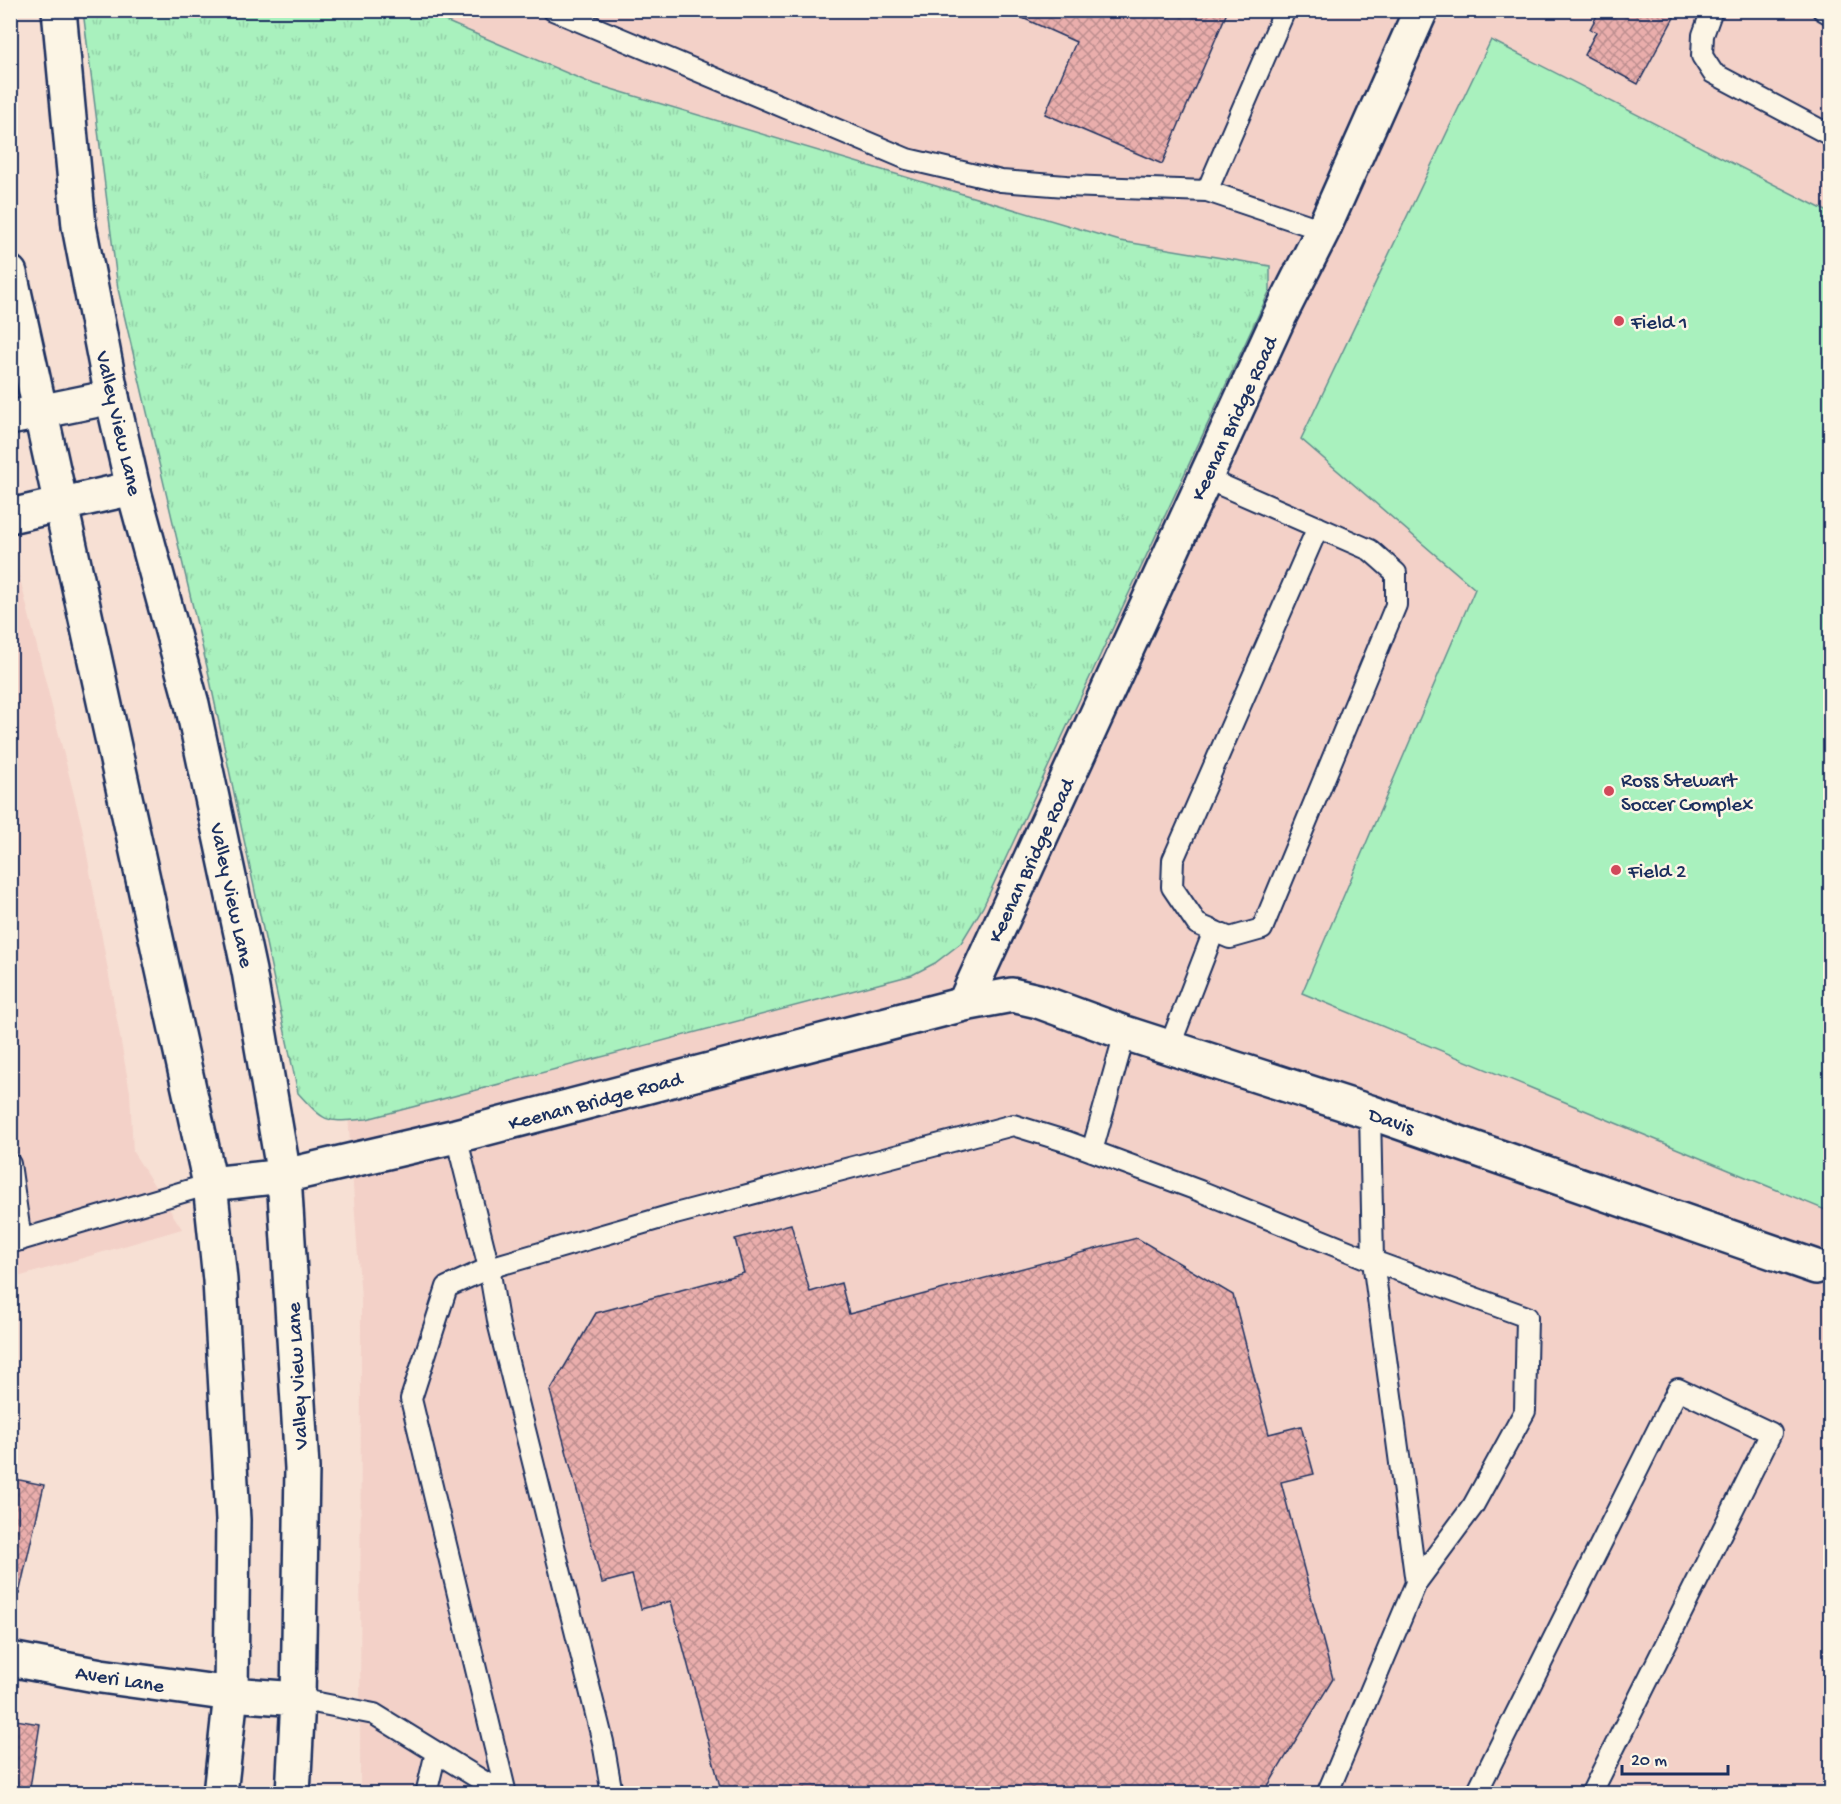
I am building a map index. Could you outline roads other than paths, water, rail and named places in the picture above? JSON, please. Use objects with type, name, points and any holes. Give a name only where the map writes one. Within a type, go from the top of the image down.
[{"type":"main road","name":"Valley View Lane","points":[[59,10],[79,226],[112,397],[133,488],[192,704],[249,971],[284,1176],[302,1468],[298,1699],[293,1794]]},
{"type":"main road","name":"Keenan Bridge Road","points":[[210,1184],[284,1176],[456,1136],[964,1004],[1279,317],[1323,230],[1420,10]]},
{"type":"main road","points":[[10,273],[26,414],[62,503],[210,1184],[220,1280],[233,1520],[231,1694],[220,1794]]},
{"type":"main road","points":[[26,414],[112,397]]},
{"type":"main road","points":[[10,516],[133,488]]},
{"type":"main road","name":"Davis","points":[[964,1004],[1012,995],[1038,1001],[1125,1034],[1370,1112],[1823,1269]]},
{"type":"main road","name":"Averi Lane","points":[[10,1659],[100,1676],[231,1694],[298,1699]]},
{"type":"lane","points":[[553,10],[907,159],[1001,181],[1066,186],[1207,191],[1323,230]]},
{"type":"lane","points":[[1207,191],[1285,10]]},
{"type":"lane","points":[[1712,10],[1703,35],[1702,56],[1713,73],[1830,135]]},
{"type":"lane","points":[[1823,10],[1830,14]]},
{"type":"lane","points":[[1205,478],[1370,549],[1396,573],[1396,605],[1262,929],[1230,938],[1197,924],[1172,887],[1173,860],[1318,527]]},
{"type":"lane","points":[[1169,1048],[1214,931]]},
{"type":"lane","points":[[1092,1151],[1125,1034]]},
{"type":"lane","points":[[1370,1112],[1373,1261],[1416,1583]]},
{"type":"lane","points":[[505,1794],[411,1399],[447,1287],[489,1268],[675,1214],[1012,1125],[1092,1151],[1200,1191],[1373,1261],[1527,1317],[1525,1411],[1473,1506],[1416,1583],[1327,1794]]},
{"type":"lane","points":[[456,1136],[489,1268],[499,1326],[603,1742],[612,1794]]},
{"type":"lane","points":[[10,1164],[16,1242],[210,1184]]},
{"type":"lane","points":[[1476,1794],[1678,1389],[1771,1432],[1592,1794]]},
{"type":"lane","points":[[298,1699],[374,1714],[505,1794]]},
{"type":"lane","points":[[426,1794],[436,1752]]},
{"type":"place","name":"Field 1","points":[[1619,321]]},
{"type":"place","name":"Ross Stewart Soccer Complex","points":[[1609,791]]},
{"type":"place","name":"Field 2","points":[[1616,870]]}]
